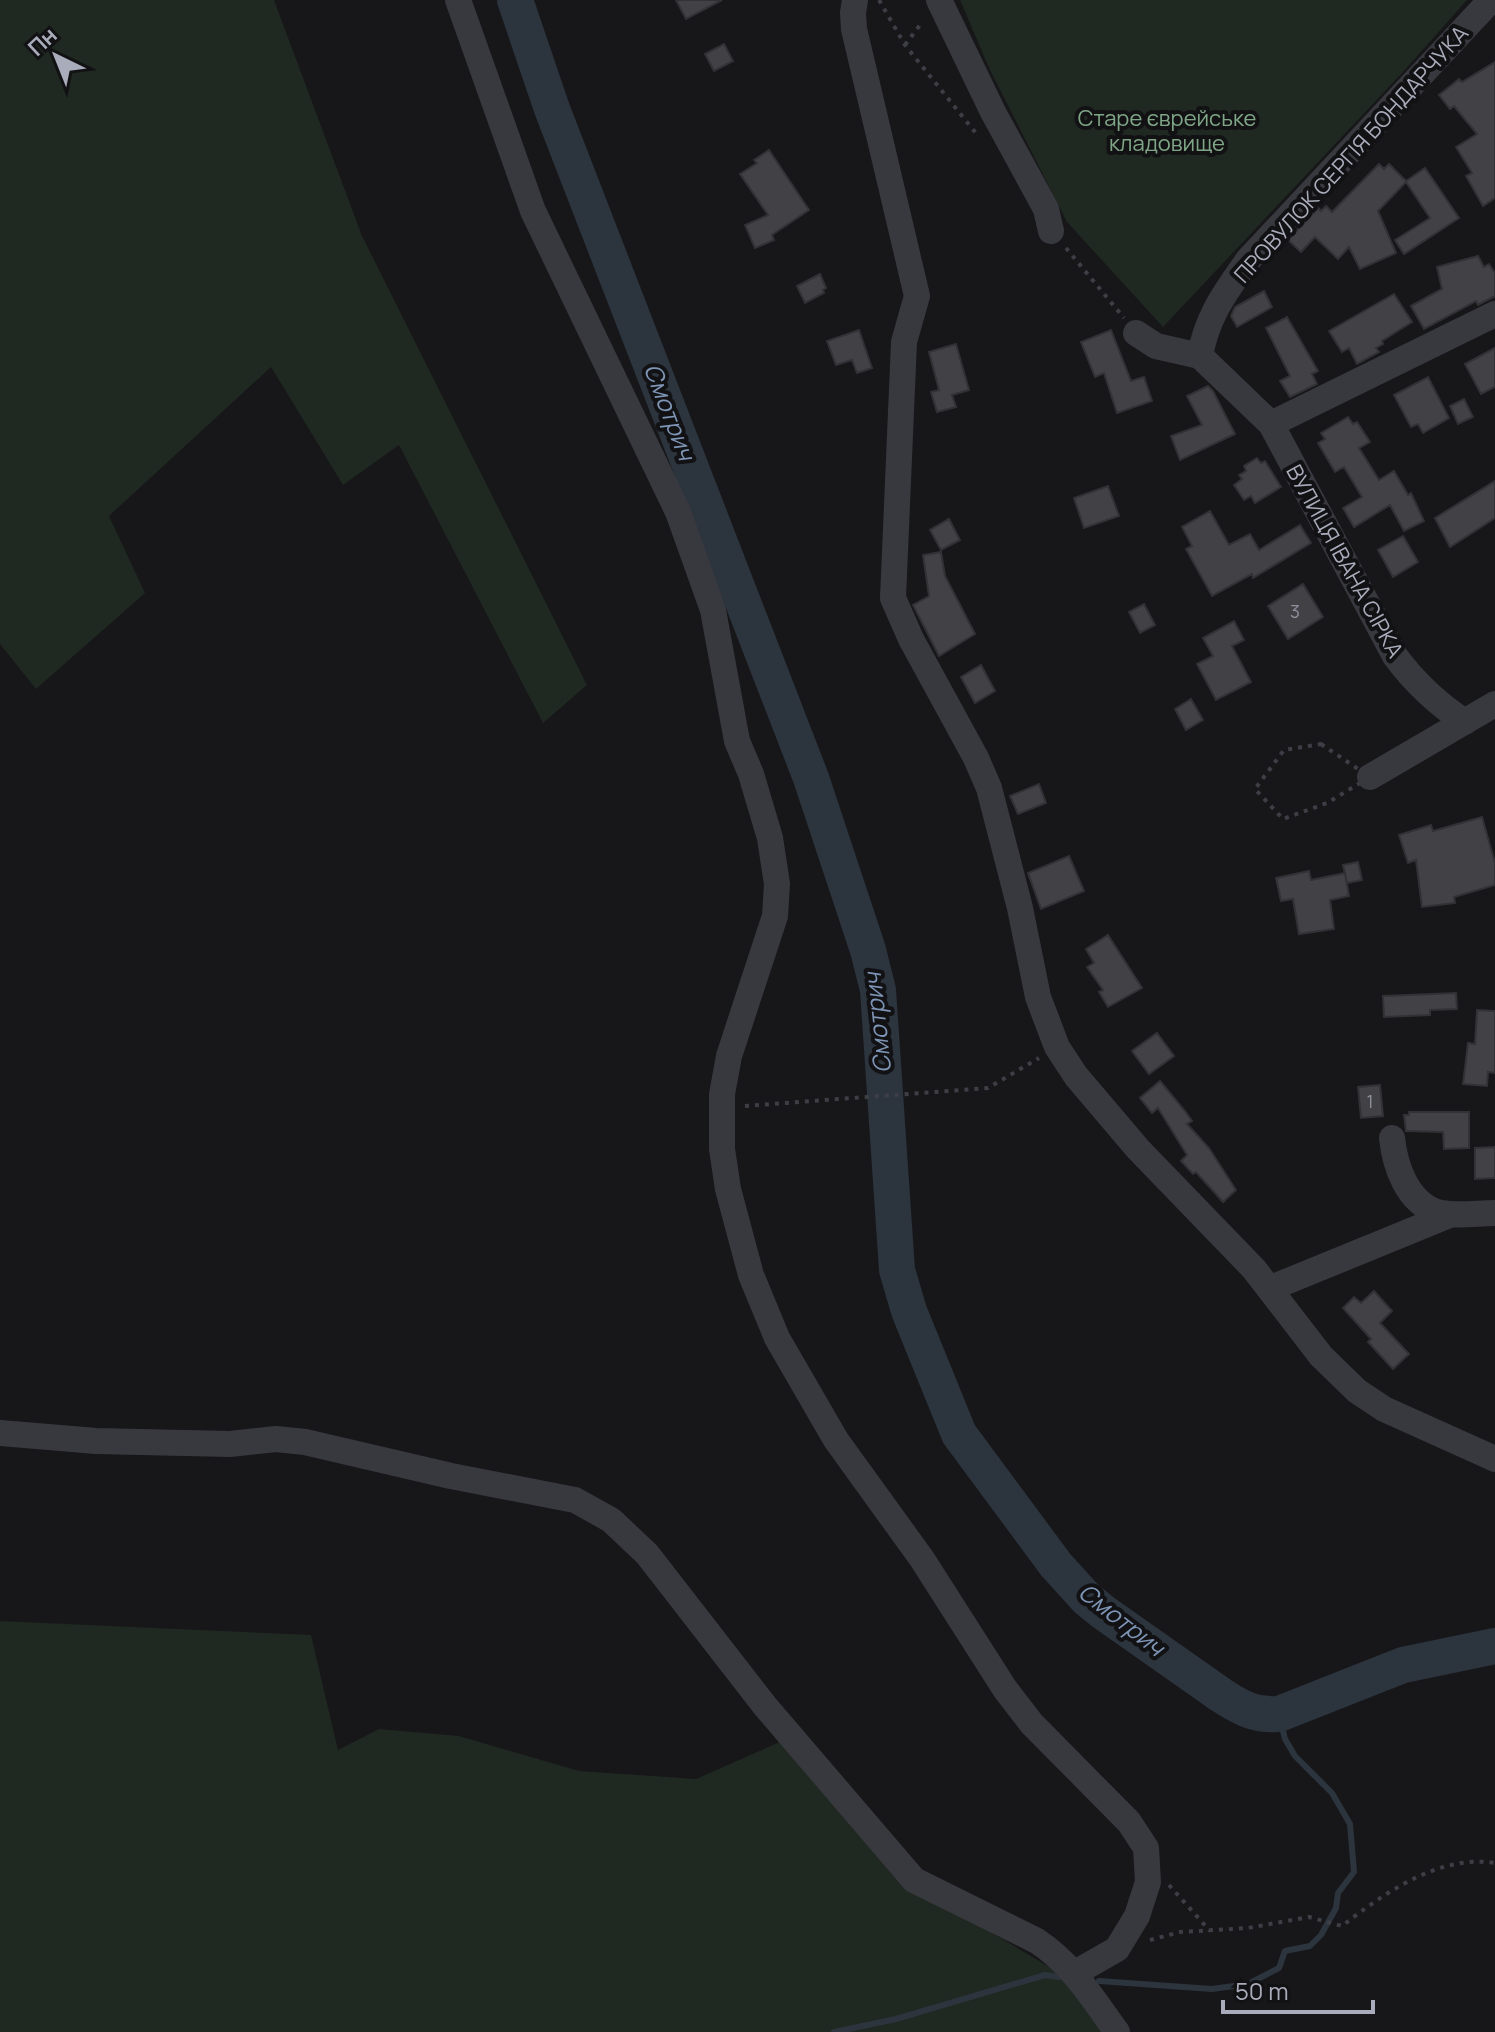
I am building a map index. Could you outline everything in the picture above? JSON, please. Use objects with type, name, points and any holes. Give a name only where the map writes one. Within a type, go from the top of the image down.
[{"type":"street","points":[[458,0],[533,211],[678,512],[713,610],[737,741],[751,774],[770,838],[777,884],[775,916],[729,1056],[722,1107],[722,1149],[728,1189],[751,1275],[777,1338],[836,1440],[922,1559],[1005,1689],[1032,1724],[1129,1822],[1146,1848],[1148,1882],[1137,1916],[1117,1949],[1075,1973]]},
{"type":"street","points":[[855,0],[854,29],[917,296],[904,342],[893,598],[911,639],[989,788],[1020,908],[1038,997],[1057,1047],[1076,1076],[1138,1149],[1271,1288],[1321,1356],[1357,1391],[1395,1414],[1495,1459]]},
{"type":"street","name":"ПРОВУЛОК СЕРГІЯ БОНДАРЧУКА","points":[[1200,356],[1205,329],[1216,306],[1248,260],[1491,0]]},
{"type":"street","points":[[934,4],[1046,209],[1051,231]]},
{"type":"street","points":[[1271,424],[1495,314]]},
{"type":"street","points":[[1136,333],[1156,346],[1200,356]]},
{"type":"street","name":"ВУЛИЦЯ ІВАНА СІРКА","points":[[1200,356],[1271,424],[1395,656],[1423,690],[1440,706],[1465,722]]},
{"type":"street","points":[[1370,777],[1495,704]]},
{"type":"street","points":[[1392,1138],[1398,1166],[1408,1189],[1426,1206],[1452,1214],[1495,1213]]},
{"type":"street","points":[[1271,1288],[1452,1214]]},
{"type":"street","points":[[0,1433],[111,1442],[230,1444],[276,1439],[575,1500],[611,1520],[647,1554],[765,1706],[914,1880],[1055,1952],[1075,1973],[1117,2032]]},
{"type":"path","points":[[905,45],[934,4]]},
{"type":"path","points":[[1321,744],[1370,777],[1327,803],[1283,819],[1255,789],[1284,750],[1321,744]]},
{"type":"path","points":[[722,1107],[988,1088],[1057,1047]]},
{"type":"path","points":[[1117,1949],[1180,1932],[1248,1928],[1309,1917],[1342,1926],[1382,1895],[1441,1868],[1482,1860],[1495,1863]]},
{"type":"path","points":[[1149,1863],[1210,1931]]},
{"type":"green space","points":[[0,0],[274,0],[362,236],[587,685],[543,723],[399,445],[343,485],[271,367],[109,516],[145,593],[36,689],[0,644]]},
{"type":"green space","name":"Старе єврейське кладовище","points":[[960,0],[1467,0],[1163,327],[1067,222],[989,68]]},
{"type":"green space","points":[[0,1621],[311,1635],[338,1750],[379,1729],[459,1736],[579,1771],[696,1779],[782,1741],[927,1894],[1066,1977],[1109,2032],[0,2032]]},
{"type":"building","points":[[676,0],[722,0],[686,19]]},
{"type":"building","points":[[724,44],[733,61],[714,71],[705,54]]},
{"type":"building","points":[[1495,62],[1495,198],[1483,206],[1466,176],[1472,173],[1456,147],[1477,134],[1454,106],[1450,109],[1439,95],[1459,79],[1462,82]]},
{"type":"building","points":[[769,150],[809,210],[772,235],[774,240],[755,248],[745,225],[768,215],[740,174]]},
{"type":"building","points":[[1379,164],[1384,169],[1389,164],[1406,181],[1425,168],[1459,218],[1404,254],[1395,240],[1430,218],[1406,182],[1378,211],[1396,253],[1360,269],[1349,247],[1338,259],[1315,237],[1301,252],[1288,240],[1318,208],[1321,211],[1326,206],[1332,212]]},
{"type":"building","points":[[1478,256],[1484,267],[1489,264],[1495,273],[1495,296],[1478,305],[1476,301],[1424,329],[1411,306],[1442,289],[1437,267]]},
{"type":"building","points":[[820,274],[826,288],[824,293],[805,303],[797,286]]},
{"type":"building","points":[[1264,291],[1272,307],[1237,327],[1231,316],[1235,307]]},
{"type":"building","points":[[1394,294],[1412,322],[1382,341],[1383,344],[1376,348],[1379,352],[1357,364],[1349,348],[1342,352],[1329,331]]},
{"type":"building","points":[[1287,317],[1318,371],[1312,374],[1317,384],[1290,397],[1280,381],[1290,376],[1266,328]]},
{"type":"building","points":[[859,330],[872,368],[857,373],[852,360],[836,365],[827,341]]},
{"type":"building","points":[[1111,330],[1131,381],[1144,377],[1152,401],[1117,413],[1104,373],[1095,377],[1081,342]]},
{"type":"building","points":[[956,344],[969,390],[952,395],[956,407],[937,412],[931,392],[939,390],[929,352]]},
{"type":"building","points":[[1495,348],[1495,387],[1481,394],[1465,364]]},
{"type":"building","points":[[1428,377],[1449,418],[1423,433],[1418,424],[1411,427],[1394,395]]},
{"type":"building","points":[[1208,386],[1235,434],[1180,460],[1171,436],[1202,425],[1187,396]]},
{"type":"building","points":[[1464,399],[1473,417],[1458,424],[1450,406]]},
{"type":"building","points":[[1348,417],[1353,424],[1357,422],[1370,442],[1359,448],[1379,480],[1394,471],[1408,495],[1411,493],[1424,521],[1404,531],[1390,505],[1354,527],[1343,508],[1362,497],[1344,467],[1335,472],[1318,443],[1325,439],[1321,433]]},
{"type":"building","points":[[1257,458],[1261,463],[1265,461],[1281,487],[1255,503],[1251,496],[1244,500],[1234,485],[1242,479],[1239,475],[1246,471],[1244,466]]},
{"type":"building","points":[[1495,481],[1495,518],[1450,547],[1435,518]]},
{"type":"building","points":[[1108,486],[1119,516],[1084,528],[1074,498]]},
{"type":"building","points":[[1210,511],[1229,545],[1250,534],[1259,550],[1300,525],[1311,543],[1253,578],[1252,574],[1212,596],[1186,549],[1192,546],[1182,527]]},
{"type":"building","points":[[949,519],[960,540],[941,550],[930,530]]},
{"type":"building","points":[[1403,536],[1418,562],[1393,577],[1378,550]]},
{"type":"building","points":[[941,552],[945,576],[975,634],[939,656],[913,605],[929,596],[923,555]]},
{"type":"building","points":[[1303,584],[1323,617],[1288,639],[1268,606]]},
{"type":"building","points":[[1144,604],[1155,625],[1140,633],[1129,612]]},
{"type":"building","points":[[1234,621],[1244,640],[1232,646],[1251,682],[1216,700],[1197,664],[1213,656],[1203,638]]},
{"type":"building","points":[[981,665],[995,691],[975,703],[961,677]]},
{"type":"building","points":[[1191,699],[1203,720],[1186,730],[1175,709]]},
{"type":"building","points":[[1039,784],[1046,803],[1018,814],[1010,796]]},
{"type":"building","points":[[1482,817],[1495,863],[1495,885],[1454,897],[1455,903],[1422,907],[1416,860],[1408,863],[1399,835],[1431,825],[1433,831]]},
{"type":"building","points":[[1069,856],[1084,891],[1041,909],[1028,873]]},
{"type":"building","points":[[1358,862],[1362,880],[1347,883],[1343,865]]},
{"type":"building","points":[[1309,871],[1311,880],[1345,873],[1349,896],[1330,900],[1334,929],[1299,934],[1293,899],[1281,901],[1276,878]]},
{"type":"building","points":[[1108,935],[1142,988],[1108,1007],[1099,992],[1103,990],[1087,967],[1094,963],[1086,949]]},
{"type":"building","points":[[1456,993],[1457,1009],[1430,1010],[1430,1015],[1384,1017],[1383,996]]},
{"type":"building","points":[[1477,1010],[1495,1011],[1495,1073],[1488,1072],[1487,1086],[1463,1084],[1468,1043],[1475,1044]]},
{"type":"building","points":[[1157,1033],[1174,1056],[1149,1074],[1132,1051]]},
{"type":"building","points":[[1160,1081],[1192,1121],[1187,1124],[1209,1148],[1236,1190],[1223,1202],[1196,1172],[1193,1174],[1181,1161],[1187,1155],[1158,1108],[1152,1113],[1140,1098]]},
{"type":"building","points":[[1380,1085],[1383,1116],[1361,1118],[1358,1087]]},
{"type":"building","points":[[1409,1112],[1469,1112],[1469,1148],[1444,1149],[1443,1132],[1406,1131],[1404,1115],[1409,1115]]},
{"type":"building","points":[[1495,1147],[1495,1178],[1475,1179],[1475,1148]]},
{"type":"building","points":[[1374,1291],[1392,1311],[1380,1323],[1409,1354],[1393,1369],[1343,1308],[1354,1297],[1361,1303]]},
{"type":"waterway","name":"Смотрич","points":[[515,0],[552,109],[811,778],[868,950],[878,990],[897,1270],[909,1311],[959,1434],[1056,1565],[1086,1598],[1221,1695],[1248,1710],[1279,1714],[1403,1665],[1495,1646]]},
{"type":"waterway","points":[[1099,1981],[1212,1989],[1248,1984],[1279,1968],[1285,1951],[1310,1946],[1321,1935],[1336,1908],[1338,1893],[1354,1872],[1350,1824],[1332,1793],[1295,1756],[1285,1739],[1279,1714]]},
{"type":"waterway","points":[[834,2032],[896,2019],[1045,1975],[1059,1977]]}]
